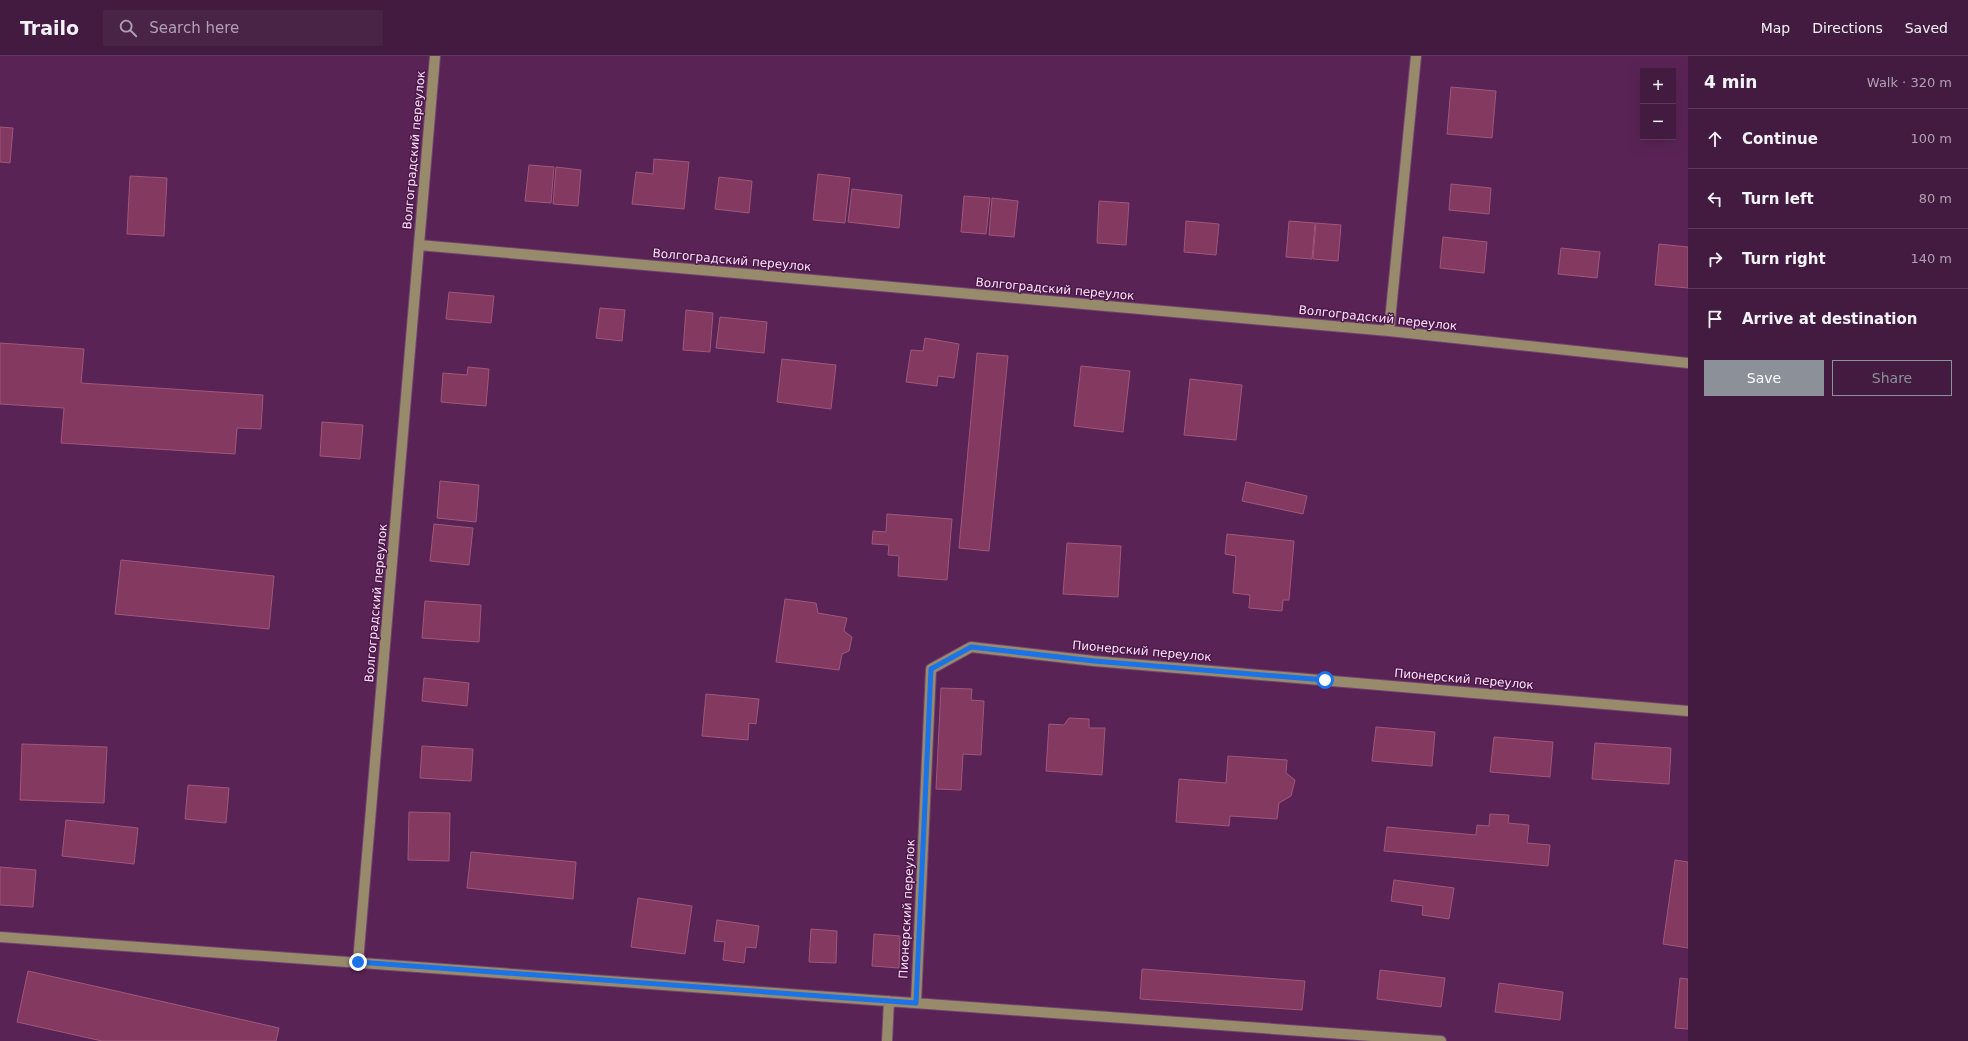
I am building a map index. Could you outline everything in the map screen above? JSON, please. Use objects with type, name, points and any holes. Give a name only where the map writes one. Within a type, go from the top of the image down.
[{"type":"street","name":"Волгоградский переулок","points":[[358,962],[435,56]]},
{"type":"street","points":[[1388,331],[1416,56]]},
{"type":"street","name":"Волгоградский переулок","points":[[419,245],[1388,331],[1688,363]]},
{"type":"street","name":"Пионерский переулок","points":[[916,1003],[931,669],[971,647],[1094,661],[1688,711]]},
{"type":"street","points":[[0,937],[1440,1041]]},
{"type":"street","points":[[887,1041],[889,1001]]},
{"type":"building","points":[[1451,87],[1496,91],[1492,138],[1447,134]]},
{"type":"building","points":[[0,127],[13,128],[10,163],[0,162]]},
{"type":"building","points":[[654,159],[689,162],[684,209],[632,204],[636,172],[653,174]]},
{"type":"building","points":[[529,165],[554,167],[551,203],[525,201]]},
{"type":"building","points":[[556,167],[581,170],[578,206],[553,204]]},
{"type":"building","points":[[818,174],[850,178],[845,223],[813,220]]},
{"type":"building","points":[[130,176],[167,178],[164,236],[127,234]]},
{"type":"building","points":[[719,177],[752,181],[749,213],[715,209]]},
{"type":"building","points":[[1451,184],[1491,188],[1489,214],[1449,210]]},
{"type":"building","points":[[852,189],[902,195],[899,228],[848,222]]},
{"type":"building","points":[[964,196],[990,198],[986,234],[961,232]]},
{"type":"building","points":[[992,198],[1018,201],[1014,237],[989,235]]},
{"type":"building","points":[[1099,201],[1129,203],[1126,245],[1097,243]]},
{"type":"building","points":[[1186,221],[1219,224],[1216,255],[1184,252]]},
{"type":"building","points":[[1289,221],[1315,223],[1312,259],[1286,257]]},
{"type":"building","points":[[1316,223],[1341,225],[1338,261],[1313,259]]},
{"type":"building","points":[[1443,237],[1487,242],[1484,273],[1440,268]]},
{"type":"building","points":[[1659,244],[1688,247],[1688,288],[1655,285]]},
{"type":"building","points":[[1561,248],[1600,252],[1597,278],[1558,274]]},
{"type":"building","points":[[449,292],[494,296],[491,323],[446,319]]},
{"type":"building","points":[[600,308],[625,310],[622,341],[596,338]]},
{"type":"building","points":[[686,310],[713,313],[710,352],[683,350]]},
{"type":"building","points":[[720,317],[767,322],[764,353],[716,348]]},
{"type":"building","points":[[925,338],[959,344],[954,378],[938,376],[937,386],[906,382],[911,350],[923,351]]},
{"type":"building","points":[[0,343],[84,349],[81,383],[263,395],[261,429],[237,428],[235,454],[61,443],[64,408],[0,404]]},
{"type":"building","points":[[977,353],[1008,356],[989,551],[959,548]]},
{"type":"building","points":[[782,359],[836,365],[831,409],[777,402]]},
{"type":"building","points":[[1081,366],[1130,371],[1123,432],[1074,426]]},
{"type":"building","points":[[468,367],[489,369],[486,406],[441,402],[443,373],[467,375]]},
{"type":"building","points":[[1190,379],[1242,385],[1236,440],[1184,435]]},
{"type":"building","points":[[322,422],[363,425],[360,459],[320,456]]},
{"type":"building","points":[[440,481],[479,485],[476,522],[437,518]]},
{"type":"building","points":[[1246,482],[1307,496],[1303,514],[1242,501]]},
{"type":"building","points":[[887,514],[952,519],[947,580],[898,576],[899,556],[888,555],[889,545],[872,544],[873,531],[886,532]]},
{"type":"building","points":[[434,524],[473,528],[469,565],[430,561]]},
{"type":"building","points":[[1227,534],[1294,541],[1289,600],[1283,600],[1282,611],[1249,608],[1250,595],[1233,593],[1236,556],[1225,554]]},
{"type":"building","points":[[1067,543],[1121,546],[1118,597],[1063,594]]},
{"type":"building","points":[[121,560],[274,576],[269,629],[115,614]]},
{"type":"building","points":[[785,599],[816,603],[818,613],[847,618],[844,631],[852,637],[849,651],[842,654],[839,670],[776,662]]},
{"type":"building","points":[[425,601],[481,605],[479,642],[422,638]]},
{"type":"building","points":[[424,678],[469,683],[467,706],[422,701]]},
{"type":"building","points":[[941,688],[972,689],[971,700],[984,701],[981,755],[963,754],[961,790],[936,789]]},
{"type":"building","points":[[706,694],[759,699],[756,724],[749,723],[748,740],[702,736]]},
{"type":"building","points":[[1069,718],[1089,719],[1089,728],[1105,728],[1102,775],[1046,771],[1049,724],[1064,725]]},
{"type":"building","points":[[1376,727],[1435,732],[1432,766],[1372,761]]},
{"type":"building","points":[[1494,737],[1553,742],[1550,777],[1490,772]]},
{"type":"building","points":[[1595,743],[1671,748],[1669,784],[1592,779]]},
{"type":"building","points":[[22,744],[107,747],[104,803],[20,800]]},
{"type":"building","points":[[422,746],[473,749],[471,781],[420,778]]},
{"type":"building","points":[[1228,756],[1287,760],[1286,773],[1295,780],[1291,796],[1279,803],[1277,819],[1230,816],[1229,826],[1176,822],[1179,779],[1226,783]]},
{"type":"building","points":[[188,785],[229,788],[226,823],[185,819]]},
{"type":"building","points":[[409,812],[450,813],[449,861],[408,860]]},
{"type":"building","points":[[1490,814],[1509,815],[1508,823],[1529,825],[1527,843],[1550,845],[1548,866],[1384,851],[1387,827],[1476,835],[1477,825],[1489,826]]},
{"type":"building","points":[[66,820],[138,828],[134,864],[62,856]]},
{"type":"building","points":[[471,852],[576,862],[573,899],[467,888]]},
{"type":"building","points":[[1675,860],[1688,862],[1688,948],[1663,944]]},
{"type":"building","points":[[0,867],[36,870],[33,907],[0,905]]},
{"type":"building","points":[[1394,880],[1454,888],[1449,919],[1422,915],[1423,906],[1391,901]]},
{"type":"building","points":[[638,898],[692,906],[685,954],[631,947]]},
{"type":"building","points":[[717,920],[759,926],[756,948],[746,947],[744,963],[723,960],[725,942],[714,941]]},
{"type":"building","points":[[811,929],[837,931],[836,963],[809,962]]},
{"type":"building","points":[[874,934],[900,936],[899,968],[872,966]]},
{"type":"building","points":[[1142,969],[1305,981],[1302,1010],[1140,999]]},
{"type":"building","points":[[1380,970],[1445,978],[1441,1007],[1377,999]]},
{"type":"building","points":[[28,971],[279,1028],[276,1041],[102,1041],[17,1022]]},
{"type":"building","points":[[1680,978],[1688,979],[1688,1029],[1675,1028]]},
{"type":"building","points":[[1499,983],[1563,992],[1560,1020],[1495,1012]]},
{"type":"route","points":[[358,962],[916,1003],[931,669],[971,647],[1094,661],[1325,680]]}]
